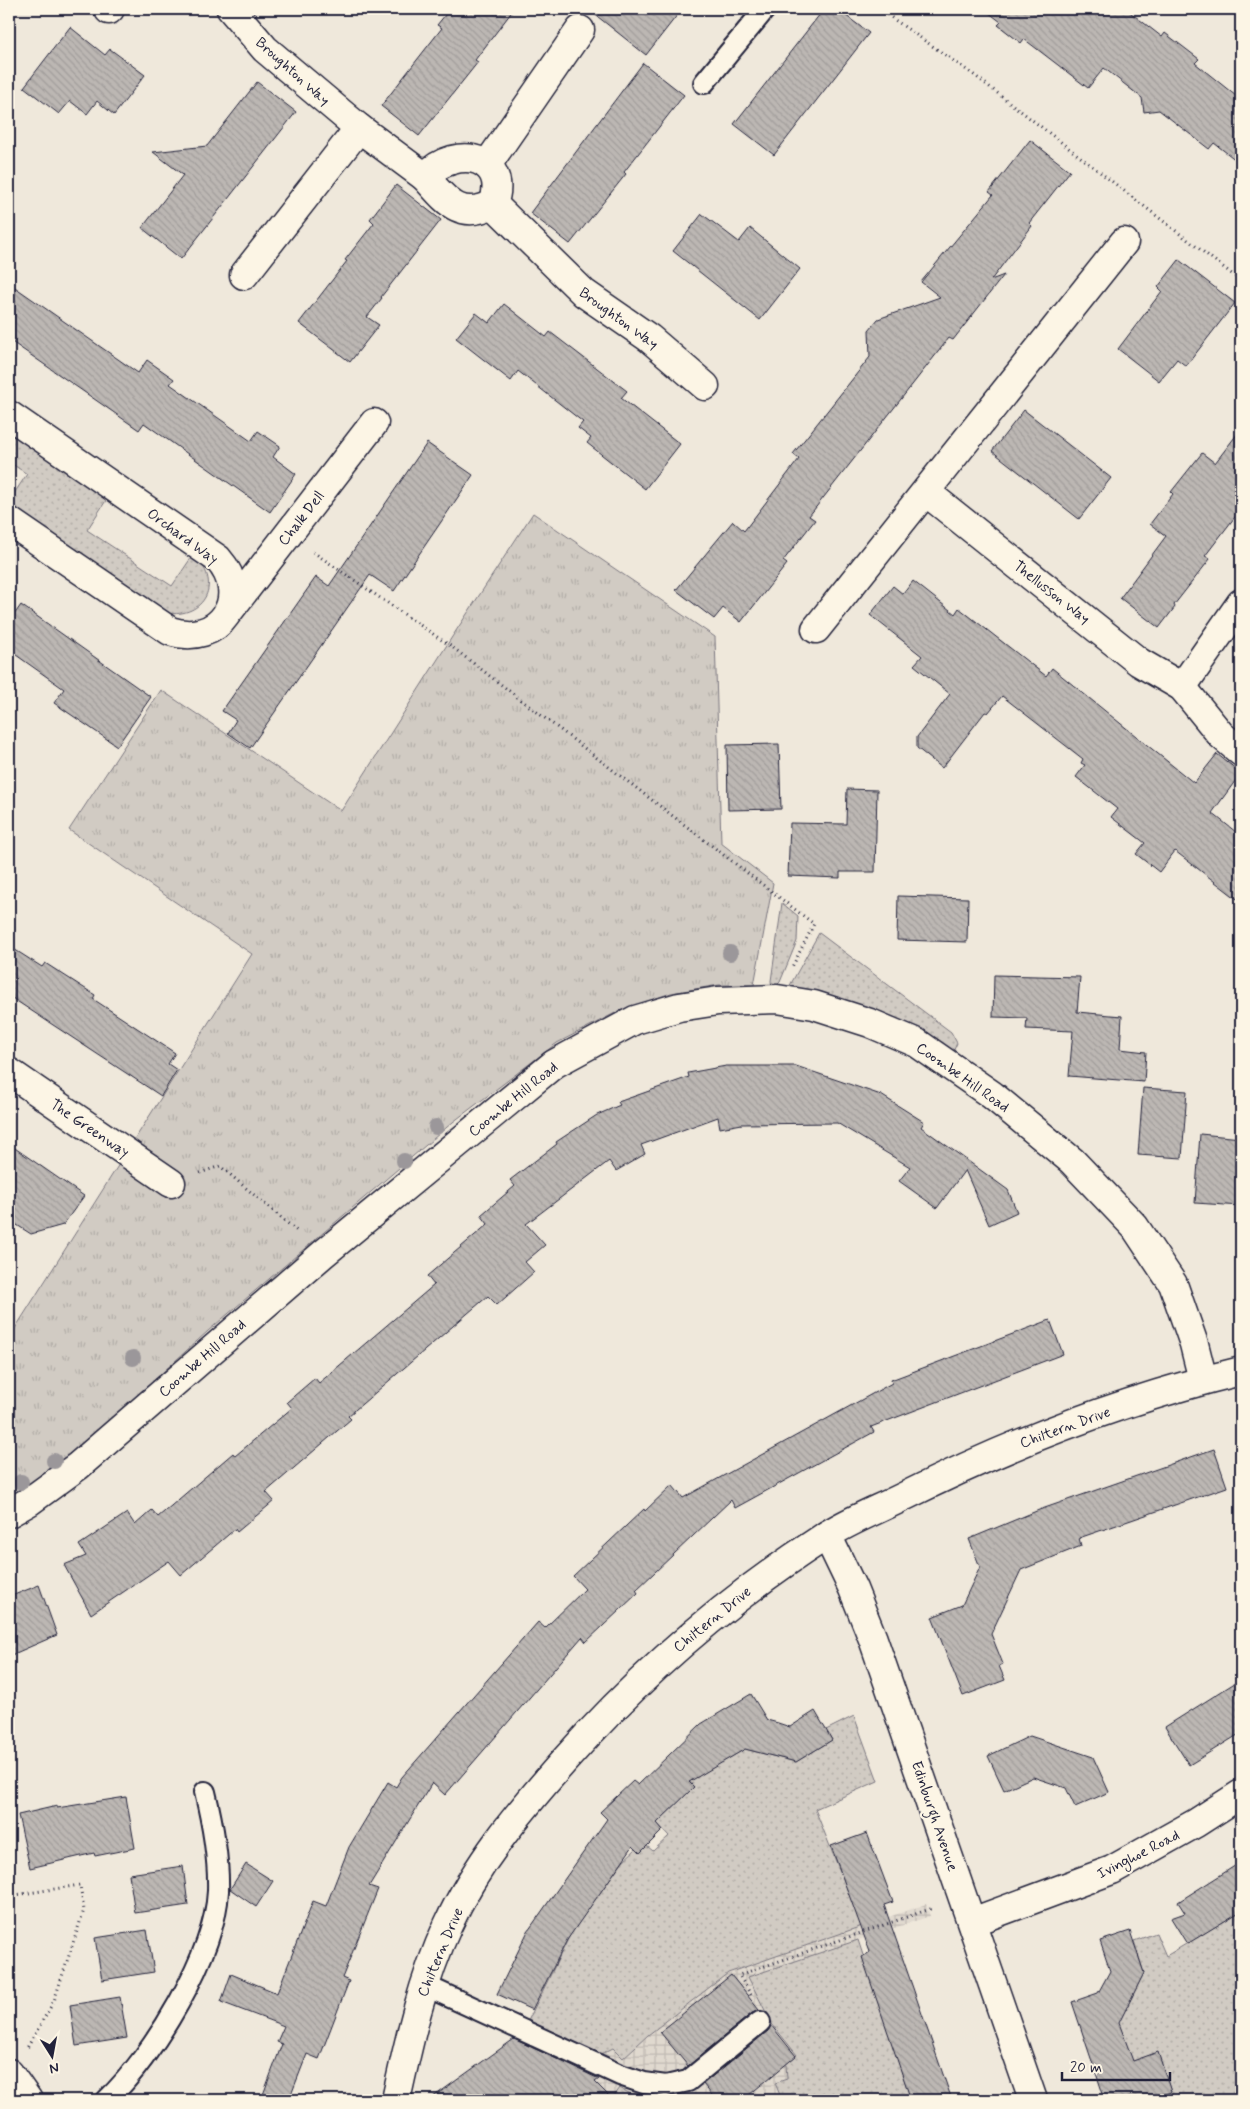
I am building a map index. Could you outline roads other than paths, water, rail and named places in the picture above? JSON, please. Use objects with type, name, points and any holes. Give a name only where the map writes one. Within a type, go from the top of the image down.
[{"type":"street","name":"Broughton Way","points":[[231,9],[264,49],[359,128],[425,177],[454,207],[472,212],[493,204],[584,293],[649,338],[706,386]]},
{"type":"street","points":[[487,165],[580,30]]},
{"type":"street","points":[[244,275],[359,128]]},
{"type":"street","points":[[425,177],[437,167],[452,160],[472,160],[487,165],[493,172],[497,184],[497,194],[493,204]]},
{"type":"street","points":[[816,629],[1124,242]]},
{"type":"street","name":"Orchard Way","points":[[9,415],[218,559],[226,568],[231,579],[232,602],[227,614]]},
{"type":"street","name":"Chalk Dell","points":[[227,614],[374,423]]},
{"type":"street","name":"Thellusson Way","points":[[926,492],[1139,662],[1182,687],[1222,735],[1241,752]]},
{"type":"street","points":[[9,521],[170,631],[188,636],[198,634],[220,624],[227,614]]},
{"type":"street","points":[[1182,687],[1241,603]]},
{"type":"street","name":"Coombe Hill Road","points":[[9,1514],[78,1466],[323,1254],[554,1064],[635,1020],[679,1007],[718,1001],[777,999],[814,1005],[870,1023],[917,1043],[992,1095],[1072,1161],[1135,1227],[1172,1284],[1194,1344],[1202,1380]]},
{"type":"street","name":"The Greenway","points":[[9,1072],[171,1183]]},
{"type":"street","name":"Chiltern Drive","points":[[396,2100],[413,2021],[424,1986],[449,1923],[483,1862],[516,1816],[582,1741],[675,1648],[755,1584],[827,1535],[932,1483],[1030,1440],[1095,1415],[1202,1380],[1241,1371]]},
{"type":"street","name":"Edinburgh Avenue","points":[[827,1535],[853,1589],[873,1639],[1033,2100]]},
{"type":"street","name":"Ivinghoe Road","points":[[972,1922],[1112,1870],[1196,1823],[1241,1794]]},
{"type":"street","points":[[9,2073],[28,2100]]},
{"type":"lane","points":[[704,83],[765,9]]},
{"type":"lane","points":[[107,2100],[124,2084],[161,2035],[193,1975],[211,1928],[218,1892],[216,1836],[205,1792]]},
{"type":"lane","points":[[424,1986],[620,2075],[644,2083],[666,2086],[688,2082],[760,2022]]}]
